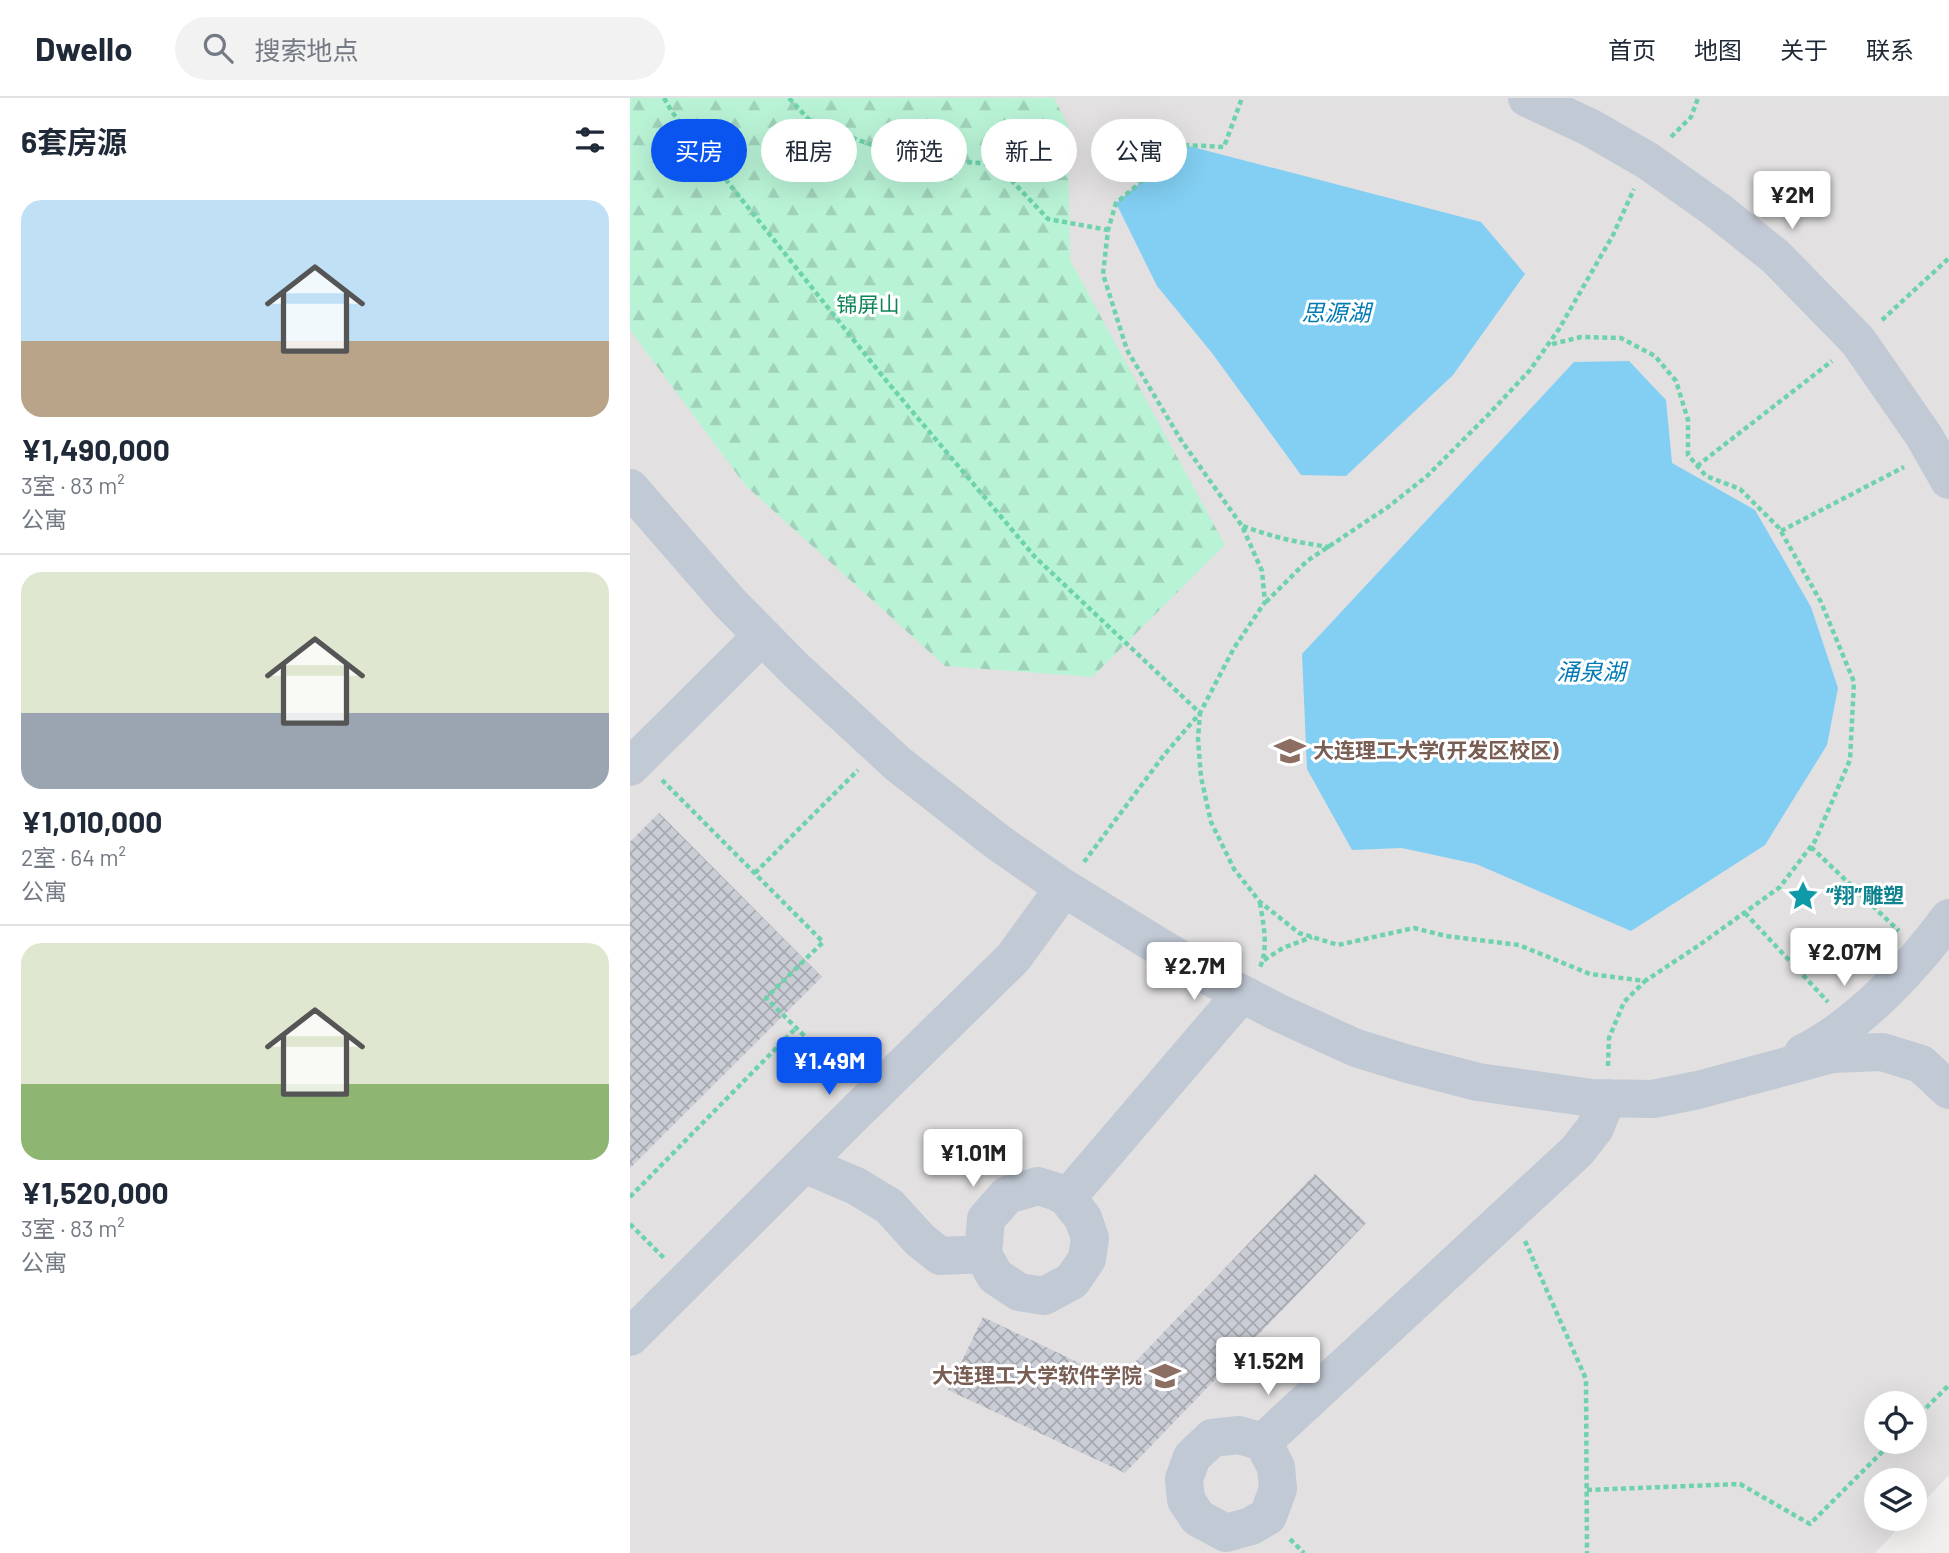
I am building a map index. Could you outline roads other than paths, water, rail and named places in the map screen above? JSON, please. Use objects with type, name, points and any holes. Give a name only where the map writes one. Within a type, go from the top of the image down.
[{"type":"street","points":[[1527,98],[1591,128],[1648,161],[1775,256],[1858,341],[1942,458]]},
{"type":"street","points":[[630,488],[729,602],[881,748],[989,835],[1064,888],[1150,942],[1279,1013],[1356,1048],[1408,1064],[1478,1082],[1537,1091],[1607,1098],[1653,1099],[1698,1090],[1832,1054],[1882,1052],[1921,1064],[1949,1090]]},
{"type":"street","points":[[635,762],[762,636]]},
{"type":"street","points":[[630,1337],[1013,958],[1064,888]]},
{"type":"street","points":[[1756,1074],[1807,1051],[1849,1025],[1902,974],[1949,918]]},
{"type":"street","points":[[1067,1198],[1233,1004],[1247,996]]},
{"type":"street","points":[[1263,1442],[1577,1150],[1595,1128],[1607,1098]]},
{"type":"street","points":[[804,1164],[856,1186],[889,1206],[920,1240],[940,1256],[983,1254]]},
{"type":"street","points":[[1038,1186],[1067,1198],[1083,1218],[1090,1238],[1087,1259],[1072,1281],[1044,1296],[1020,1293],[995,1276],[983,1254],[986,1219],[1007,1195],[1038,1186]]},
{"type":"water","name":"思源湖","points":[[1187,146],[1481,222],[1525,274],[1453,375],[1346,476],[1301,475],[1212,353],[1157,286],[1116,203],[1141,182],[1187,182]]},
{"type":"water","name":"涌泉湖","points":[[1629,361],[1666,400],[1672,463],[1755,510],[1811,607],[1838,688],[1827,745],[1765,845],[1631,931],[1476,864],[1402,848],[1352,850],[1307,769],[1302,654],[1574,362]]},
{"type":"place","name":"大连理工大学(开发区校区)","points":[[1290,751]]},
{"type":"place","name":"“翔”雕塑","points":[[1803,896]]},
{"type":"place","name":"大连理工大学软件学院","points":[[1165,1376]]},
{"type":"park label","name":"锦屏山","points":[[868,305]]}]
